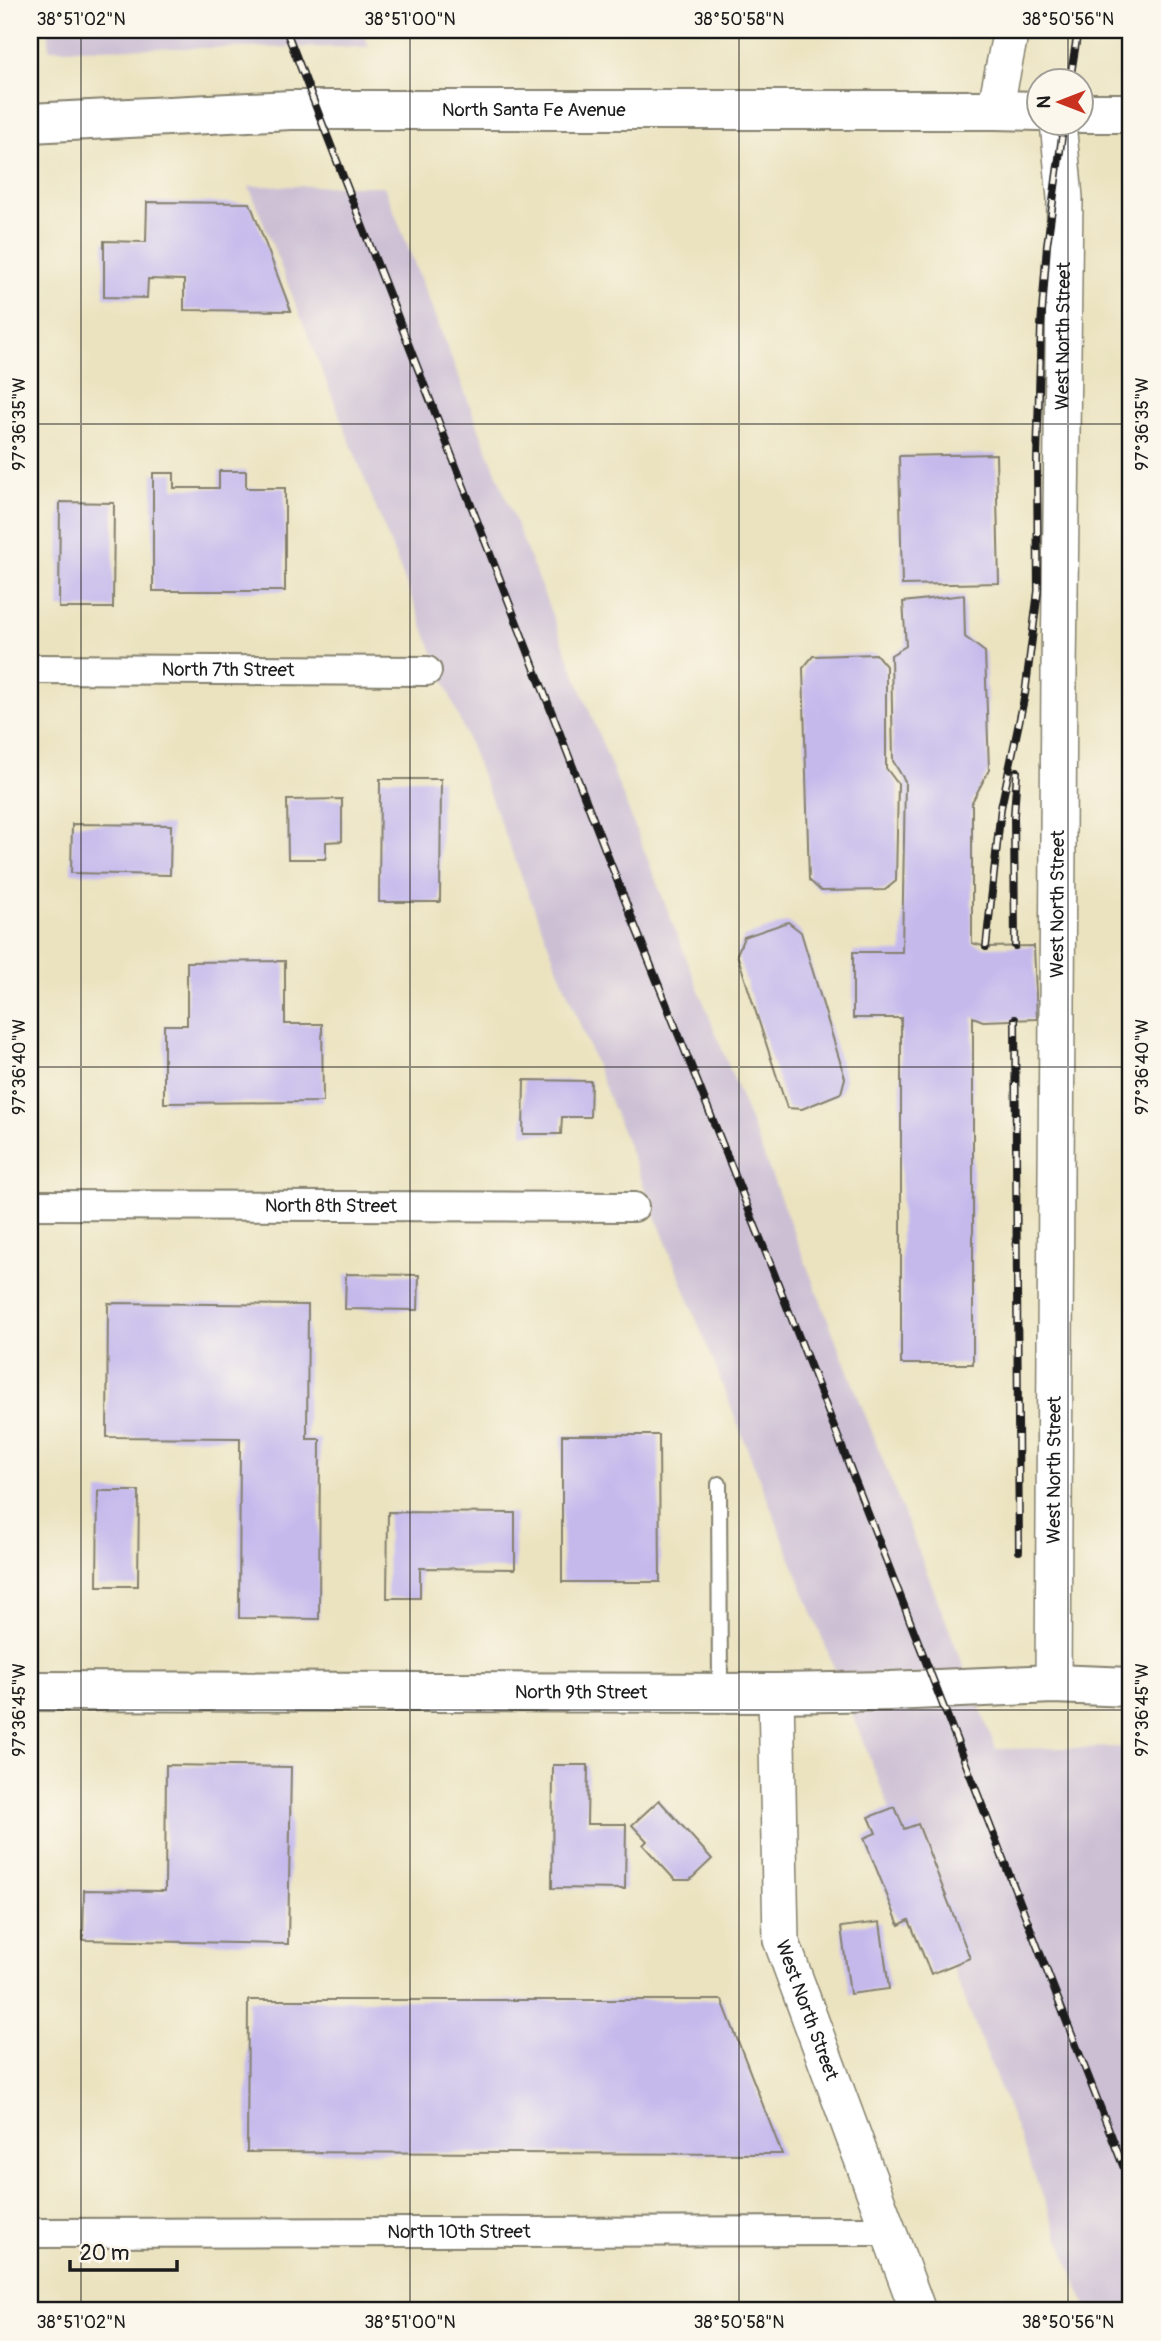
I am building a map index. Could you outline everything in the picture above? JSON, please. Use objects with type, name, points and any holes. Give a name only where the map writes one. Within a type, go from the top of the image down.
[{"type":"main road","name":"North Santa Fe Avenue","points":[[30,123],[291,110],[1024,111]]},
{"type":"main road","points":[[1094,113],[1131,113]]},
{"type":"main road","name":"North 9th Street","points":[[30,1690],[776,1693],[1053,1684],[1131,1686]]},
{"type":"street","points":[[995,110],[1012,30]]},
{"type":"street","name":"West North Street","points":[[1053,1684],[1059,671],[1065,198],[1059,136]]},
{"type":"street","name":"North 7th Street","points":[[30,669],[428,671]]},
{"type":"street","name":"North 8th Street","points":[[30,1205],[634,1207]]},
{"type":"street","name":"West North Street","points":[[776,1693],[781,1940],[918,2311]]},
{"type":"street","name":"North 10th Street","points":[[30,2233],[887,2231]]},
{"type":"lane","points":[[719,1485],[720,1693]]},
{"type":"shaded area","points":[[48,30],[362,30],[369,47],[49,49]]},
{"type":"shaded area","points":[[249,186],[384,186],[996,1749],[1131,1747],[1131,2311],[1088,2311]]},
{"type":"building","points":[[147,202],[250,203],[291,311],[184,310],[184,280],[148,279],[147,298],[104,297],[104,241],[146,242]]},
{"type":"building","points":[[996,454],[999,583],[902,585],[899,456]]},
{"type":"building","points":[[219,471],[246,471],[246,488],[285,488],[285,591],[153,591],[153,473],[174,473],[174,488],[219,488]]},
{"type":"building","points":[[60,502],[114,503],[113,608],[59,608]]},
{"type":"building","points":[[964,595],[965,637],[985,652],[989,770],[972,802],[972,943],[986,947],[1034,946],[1037,1019],[983,1021],[973,1017],[973,1364],[901,1364],[901,1018],[853,1018],[853,952],[902,952],[905,781],[893,761],[891,655],[906,646],[903,602]]},
{"type":"building","points":[[876,654],[886,666],[886,768],[898,784],[896,881],[885,890],[821,891],[809,880],[803,668],[813,656]]},
{"type":"building","points":[[380,779],[441,779],[440,902],[379,902]]},
{"type":"building","points":[[342,799],[342,841],[326,842],[326,859],[288,859],[287,800]]},
{"type":"building","points":[[72,824],[171,825],[170,875],[71,873]]},
{"type":"building","points":[[788,922],[801,932],[845,1078],[841,1093],[802,1109],[787,1108],[737,954],[744,937]]},
{"type":"building","points":[[285,961],[285,1024],[322,1024],[323,1102],[164,1103],[164,1025],[187,1025],[187,962]]},
{"type":"building","points":[[524,1080],[591,1081],[590,1117],[562,1117],[561,1134],[523,1134]]},
{"type":"building","points":[[346,1274],[419,1275],[418,1310],[345,1309]]},
{"type":"building","points":[[108,1303],[308,1305],[307,1439],[320,1439],[319,1619],[239,1618],[240,1438],[107,1437]]},
{"type":"building","points":[[562,1435],[659,1435],[660,1582],[562,1582]]},
{"type":"building","points":[[98,1491],[139,1491],[138,1586],[97,1586]]},
{"type":"building","points":[[388,1512],[515,1513],[515,1569],[420,1568],[420,1598],[387,1598]]},
{"type":"building","points":[[166,1765],[291,1767],[288,1944],[83,1940],[84,1890],[165,1891]]},
{"type":"building","points":[[553,1765],[588,1765],[587,1824],[626,1824],[625,1889],[552,1888]]},
{"type":"building","points":[[659,1800],[712,1859],[690,1880],[675,1880],[643,1845],[647,1841],[632,1825]]},
{"type":"building","points":[[895,1807],[904,1829],[918,1824],[970,1958],[931,1974],[909,1920],[899,1925],[864,1838],[876,1833],[869,1817]]},
{"type":"building","points":[[880,1922],[889,1989],[850,1994],[841,1927]]},
{"type":"building","points":[[248,2000],[722,2000],[782,2154],[247,2152]]},
{"type":"railway","points":[[286,30],[1131,2186]]},
{"type":"railway","points":[[1072,66],[1078,30]]},
{"type":"railway","points":[[986,947],[1001,808],[1025,694],[1038,591],[1037,460],[1041,326],[1047,245],[1062,136]]},
{"type":"railway","points":[[1015,946],[1014,815],[1017,771]]},
{"type":"railway","points":[[1015,1019],[1019,1551]]}]
